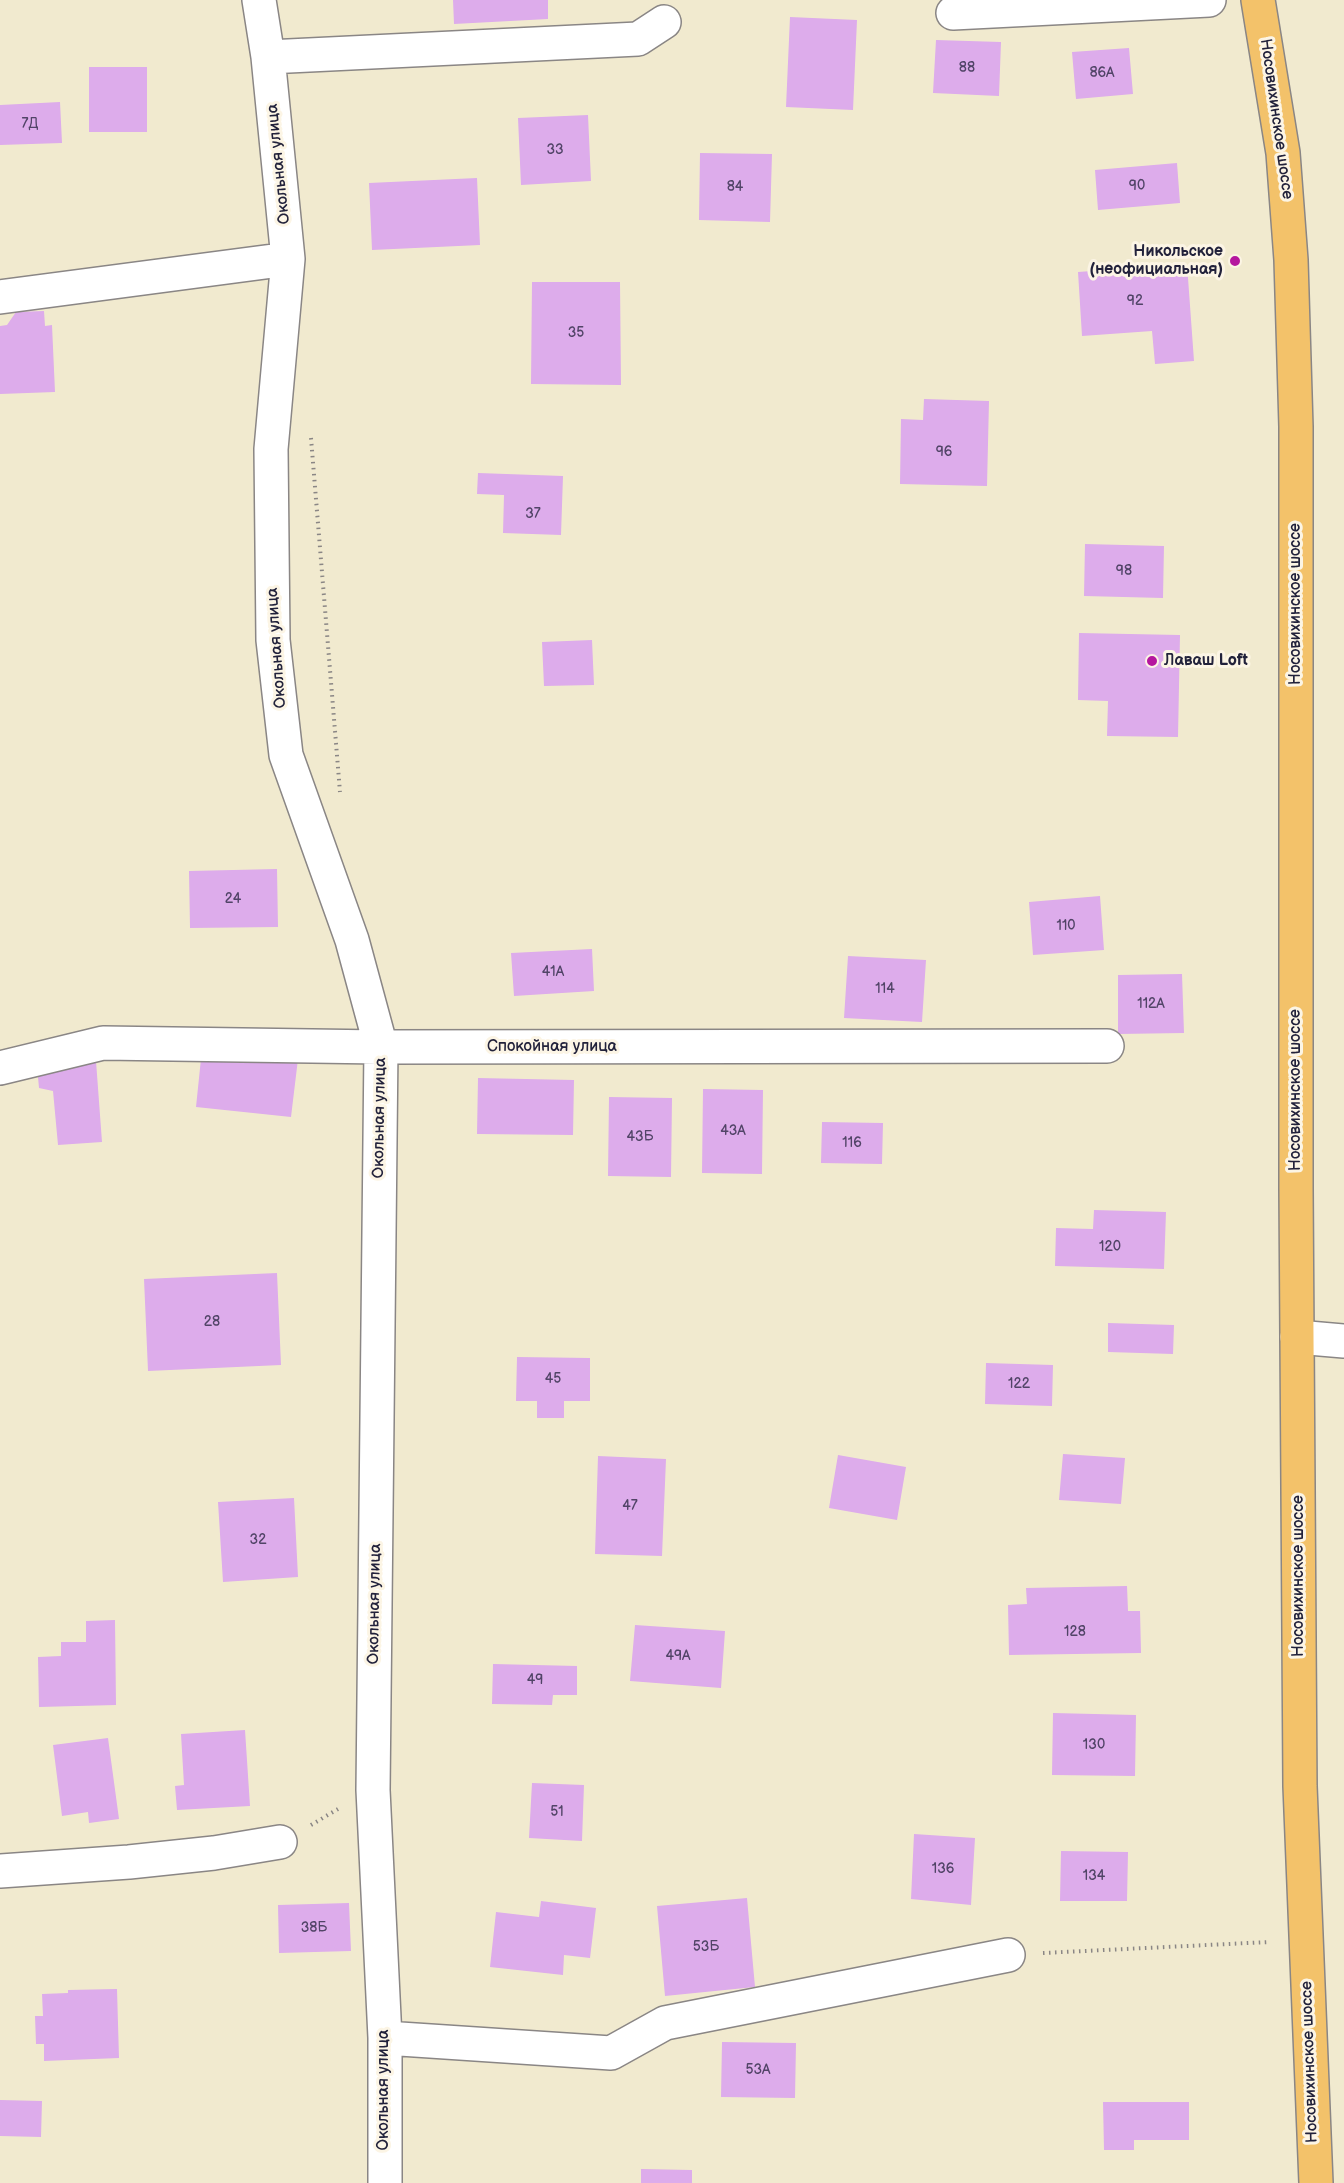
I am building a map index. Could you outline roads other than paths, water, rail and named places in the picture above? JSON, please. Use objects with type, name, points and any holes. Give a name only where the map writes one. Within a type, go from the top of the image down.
[{"type":"main road","name":"Носовихинское шоссе","points":[[1258,0],[1283,153],[1291,260],[1296,427],[1300,1786],[1316,2183]]},
{"type":"street","name":"Окольная улица","points":[[259,0],[268,57],[288,259],[271,449],[273,640],[286,755],[352,940],[381,1047],[373,1790],[385,2038],[385,2183]]},
{"type":"street","points":[[953,13],[1209,0]]},
{"type":"street","points":[[268,57],[638,39],[663,22]]},
{"type":"street","points":[[0,297],[288,259]]},
{"type":"street","name":"Спокойная улица","points":[[0,1068],[103,1043],[381,1047],[1107,1046]]},
{"type":"street","points":[[1297,1337],[1344,1341]]},
{"type":"street","points":[[0,1871],[129,1862],[214,1853],[280,1842]]},
{"type":"street","points":[[385,2038],[611,2053],[665,2023],[1008,1955]]},
{"type":"place","name":"Никольское (неофициальная)","points":[[1235,261]]},
{"type":"place","name":"Лаваш Loft","points":[[1152,661]]}]
